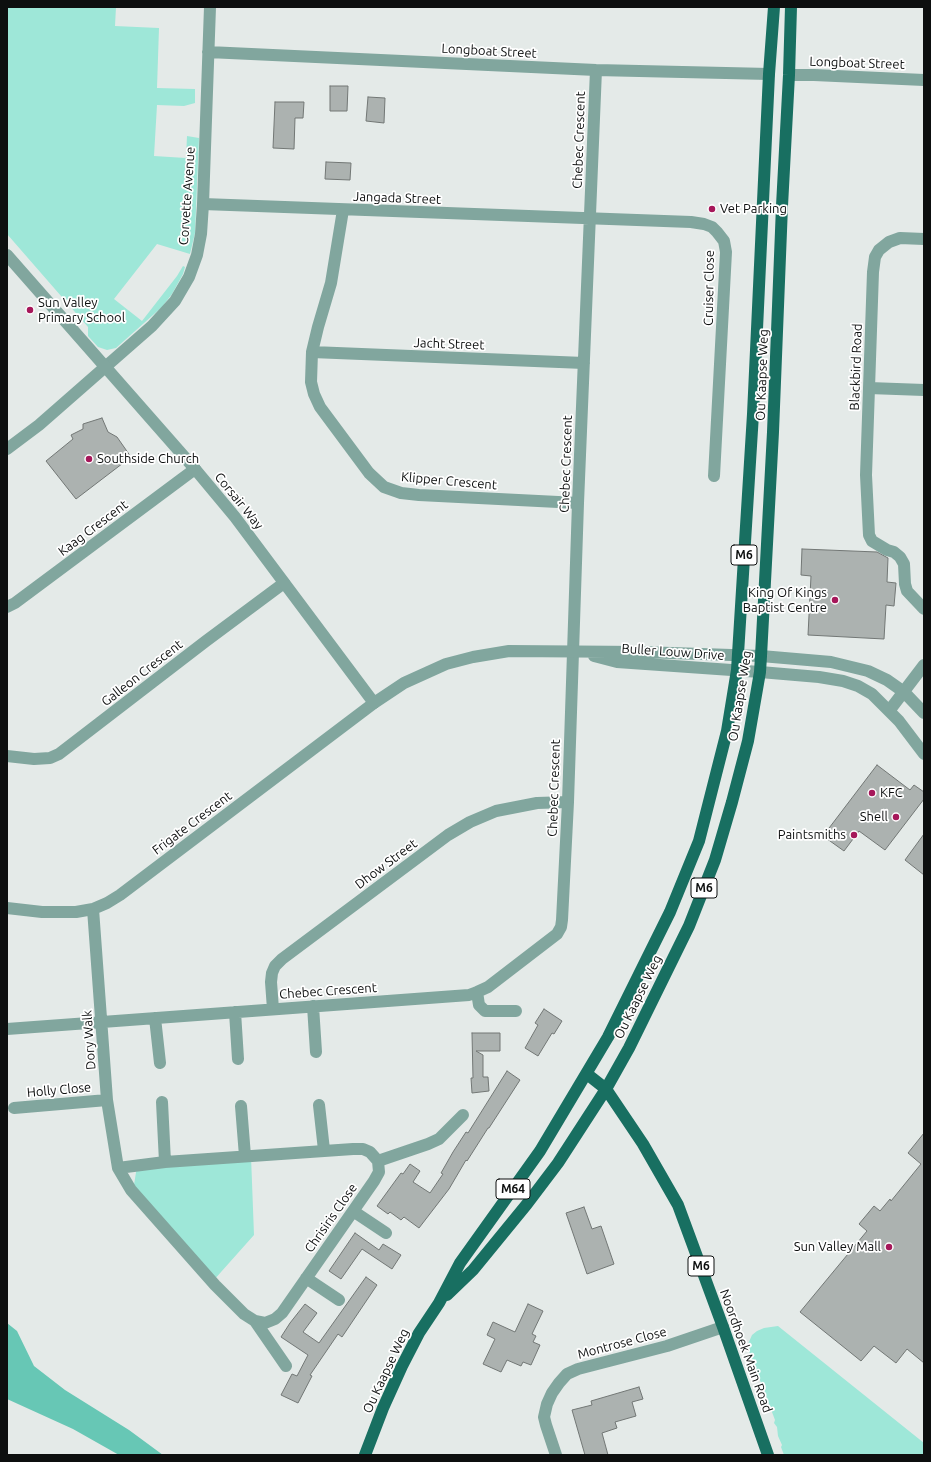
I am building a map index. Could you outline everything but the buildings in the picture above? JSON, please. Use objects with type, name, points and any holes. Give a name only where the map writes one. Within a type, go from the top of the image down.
[{"type":"main road","name":"Ou Kaapse Weg","points":[[365,1455],[383,1408],[419,1333],[439,1303],[460,1263],[540,1151],[612,1030],[670,912],[699,841],[727,731],[737,670],[753,414],[769,74],[774,7]]},
{"type":"main road","name":"Ou Kaapse Weg","points":[[439,1303],[473,1270],[527,1204],[558,1163],[606,1089],[632,1041],[689,926],[715,860],[748,741],[760,672],[769,522],[791,7]]},
{"type":"main road","name":"Noordhoek Main Road","points":[[587,1074],[606,1089],[643,1144],[678,1205],[724,1327],[768,1455]]},
{"type":"street","name":"Corvette Avenue","points":[[7,449],[39,425],[152,326],[175,302],[189,277],[201,234],[210,7]]},
{"type":"street","name":"Longboat Street","points":[[208,52],[596,70],[769,74]]},
{"type":"street","name":"Chebec Crescent","points":[[7,1029],[460,996],[477,992],[488,987],[557,934],[561,927],[578,652],[578,503],[596,70]]},
{"type":"street","name":"Longboat Street","points":[[789,75],[924,80]]},
{"type":"street","name":"Jangada Street","points":[[203,204],[590,219]]},
{"type":"street","name":"Klipper Crescent","points":[[343,210],[333,276],[312,352],[311,382],[314,394],[320,407],[369,474],[384,486],[401,493],[578,503]]},
{"type":"street","name":"Cruiser Close","points":[[590,219],[691,222],[704,224],[712,227],[724,241],[726,252],[714,476]]},
{"type":"street","name":"Blackbird Road","points":[[924,239],[900,238],[889,242],[879,250],[875,257],[872,272],[866,475],[869,535],[872,541],[887,550],[894,552],[900,557],[904,564],[905,584],[907,591],[924,609]]},
{"type":"street","name":"Corsair Way","points":[[7,255],[195,469],[235,517],[374,703]]},
{"type":"street","name":"Jacht Street","points":[[312,352],[584,363]]},
{"type":"street","points":[[869,388],[924,390]]},
{"type":"street","name":"Kaag Crescent","points":[[7,607],[15,604],[195,469]]},
{"type":"street","name":"Galleon Crescent","points":[[7,756],[34,759],[50,758],[59,754],[284,583]]},
{"type":"street","name":"Buller Louw Drive","points":[[374,703],[389,691],[424,673],[446,664],[473,657],[509,651],[541,650],[738,655],[831,662],[853,666],[887,680],[904,692],[924,713]]},
{"type":"street","name":"Buller Louw Drive","points":[[578,652],[617,662],[737,670],[819,677],[843,681],[858,686],[872,694],[899,721],[924,754]]},
{"type":"street","points":[[889,711],[924,665]]},
{"type":"street","name":"Frigate Crescent","points":[[7,908],[63,913],[93,909],[106,903],[120,895],[374,703]]},
{"type":"street","name":"Dhow Street","points":[[273,1009],[271,982],[272,973],[275,966],[282,959],[448,835],[470,822],[496,811],[537,803],[568,802]]},
{"type":"street","name":"Dory Walk","points":[[93,909],[107,1100],[118,1168]]},
{"type":"street","points":[[477,992],[479,1005],[485,1011],[516,1011]]},
{"type":"street","points":[[313,1006],[316,1052]]},
{"type":"street","points":[[235,1012],[238,1059]]},
{"type":"street","points":[[155,1018],[160,1063]]},
{"type":"street","name":"Holly Close","points":[[14,1108],[107,1100]]},
{"type":"street","points":[[162,1102],[164,1162]]},
{"type":"street","points":[[319,1105],[324,1150]]},
{"type":"street","points":[[241,1106],[245,1156]]},
{"type":"street","points":[[286,1366],[255,1321],[244,1314],[215,1285],[131,1190],[118,1168],[164,1162],[340,1148],[363,1149],[370,1152],[378,1161],[433,1142],[463,1115]]},
{"type":"street","name":"Chrisiris Close","points":[[255,1321],[265,1323],[275,1319],[282,1313],[374,1181],[379,1172],[378,1161]]},
{"type":"street","points":[[353,1211],[386,1233]]},
{"type":"street","points":[[306,1278],[339,1300]]},
{"type":"street","name":"Montrose Close","points":[[556,1455],[544,1417],[547,1404],[552,1393],[567,1374],[578,1369],[667,1346],[724,1327]]},
{"type":"shaded area","points":[[7,7],[116,7],[115,26],[159,28],[157,88],[195,89],[195,103],[184,106],[157,105],[154,156],[186,158],[187,136],[199,138],[195,233],[190,254],[157,244],[114,299],[142,321],[183,266],[185,267],[183,274],[172,294],[162,307],[116,348],[107,350],[98,347],[88,336],[88,327],[7,234]]},
{"type":"shaded area","points":[[251,1156],[254,1235],[213,1281],[134,1185],[137,1166]]},
{"type":"shaded area","points":[[7,1323],[17,1331],[34,1366],[65,1390],[129,1430],[163,1455],[119,1455],[73,1429],[7,1399]]},
{"type":"shaded area","points":[[778,1326],[924,1443],[924,1455],[784,1455],[778,1436],[777,1427],[774,1423],[775,1420],[749,1351],[748,1344],[752,1335],[757,1331],[764,1328]]},
{"type":"place","name":"Vet Parking","points":[[712,209]]},
{"type":"place","name":"Sun Valley Primary School","points":[[30,310]]},
{"type":"place","name":"Southside Church","points":[[89,459]]},
{"type":"place","name":"King Of Kings Baptist Centre","points":[[835,600]]},
{"type":"place","name":"KFC","points":[[872,793]]},
{"type":"place","name":"Shell","points":[[896,817]]},
{"type":"place","name":"Paintsmiths","points":[[854,835]]},
{"type":"place","name":"Sun Valley Mall","points":[[889,1247]]}]
